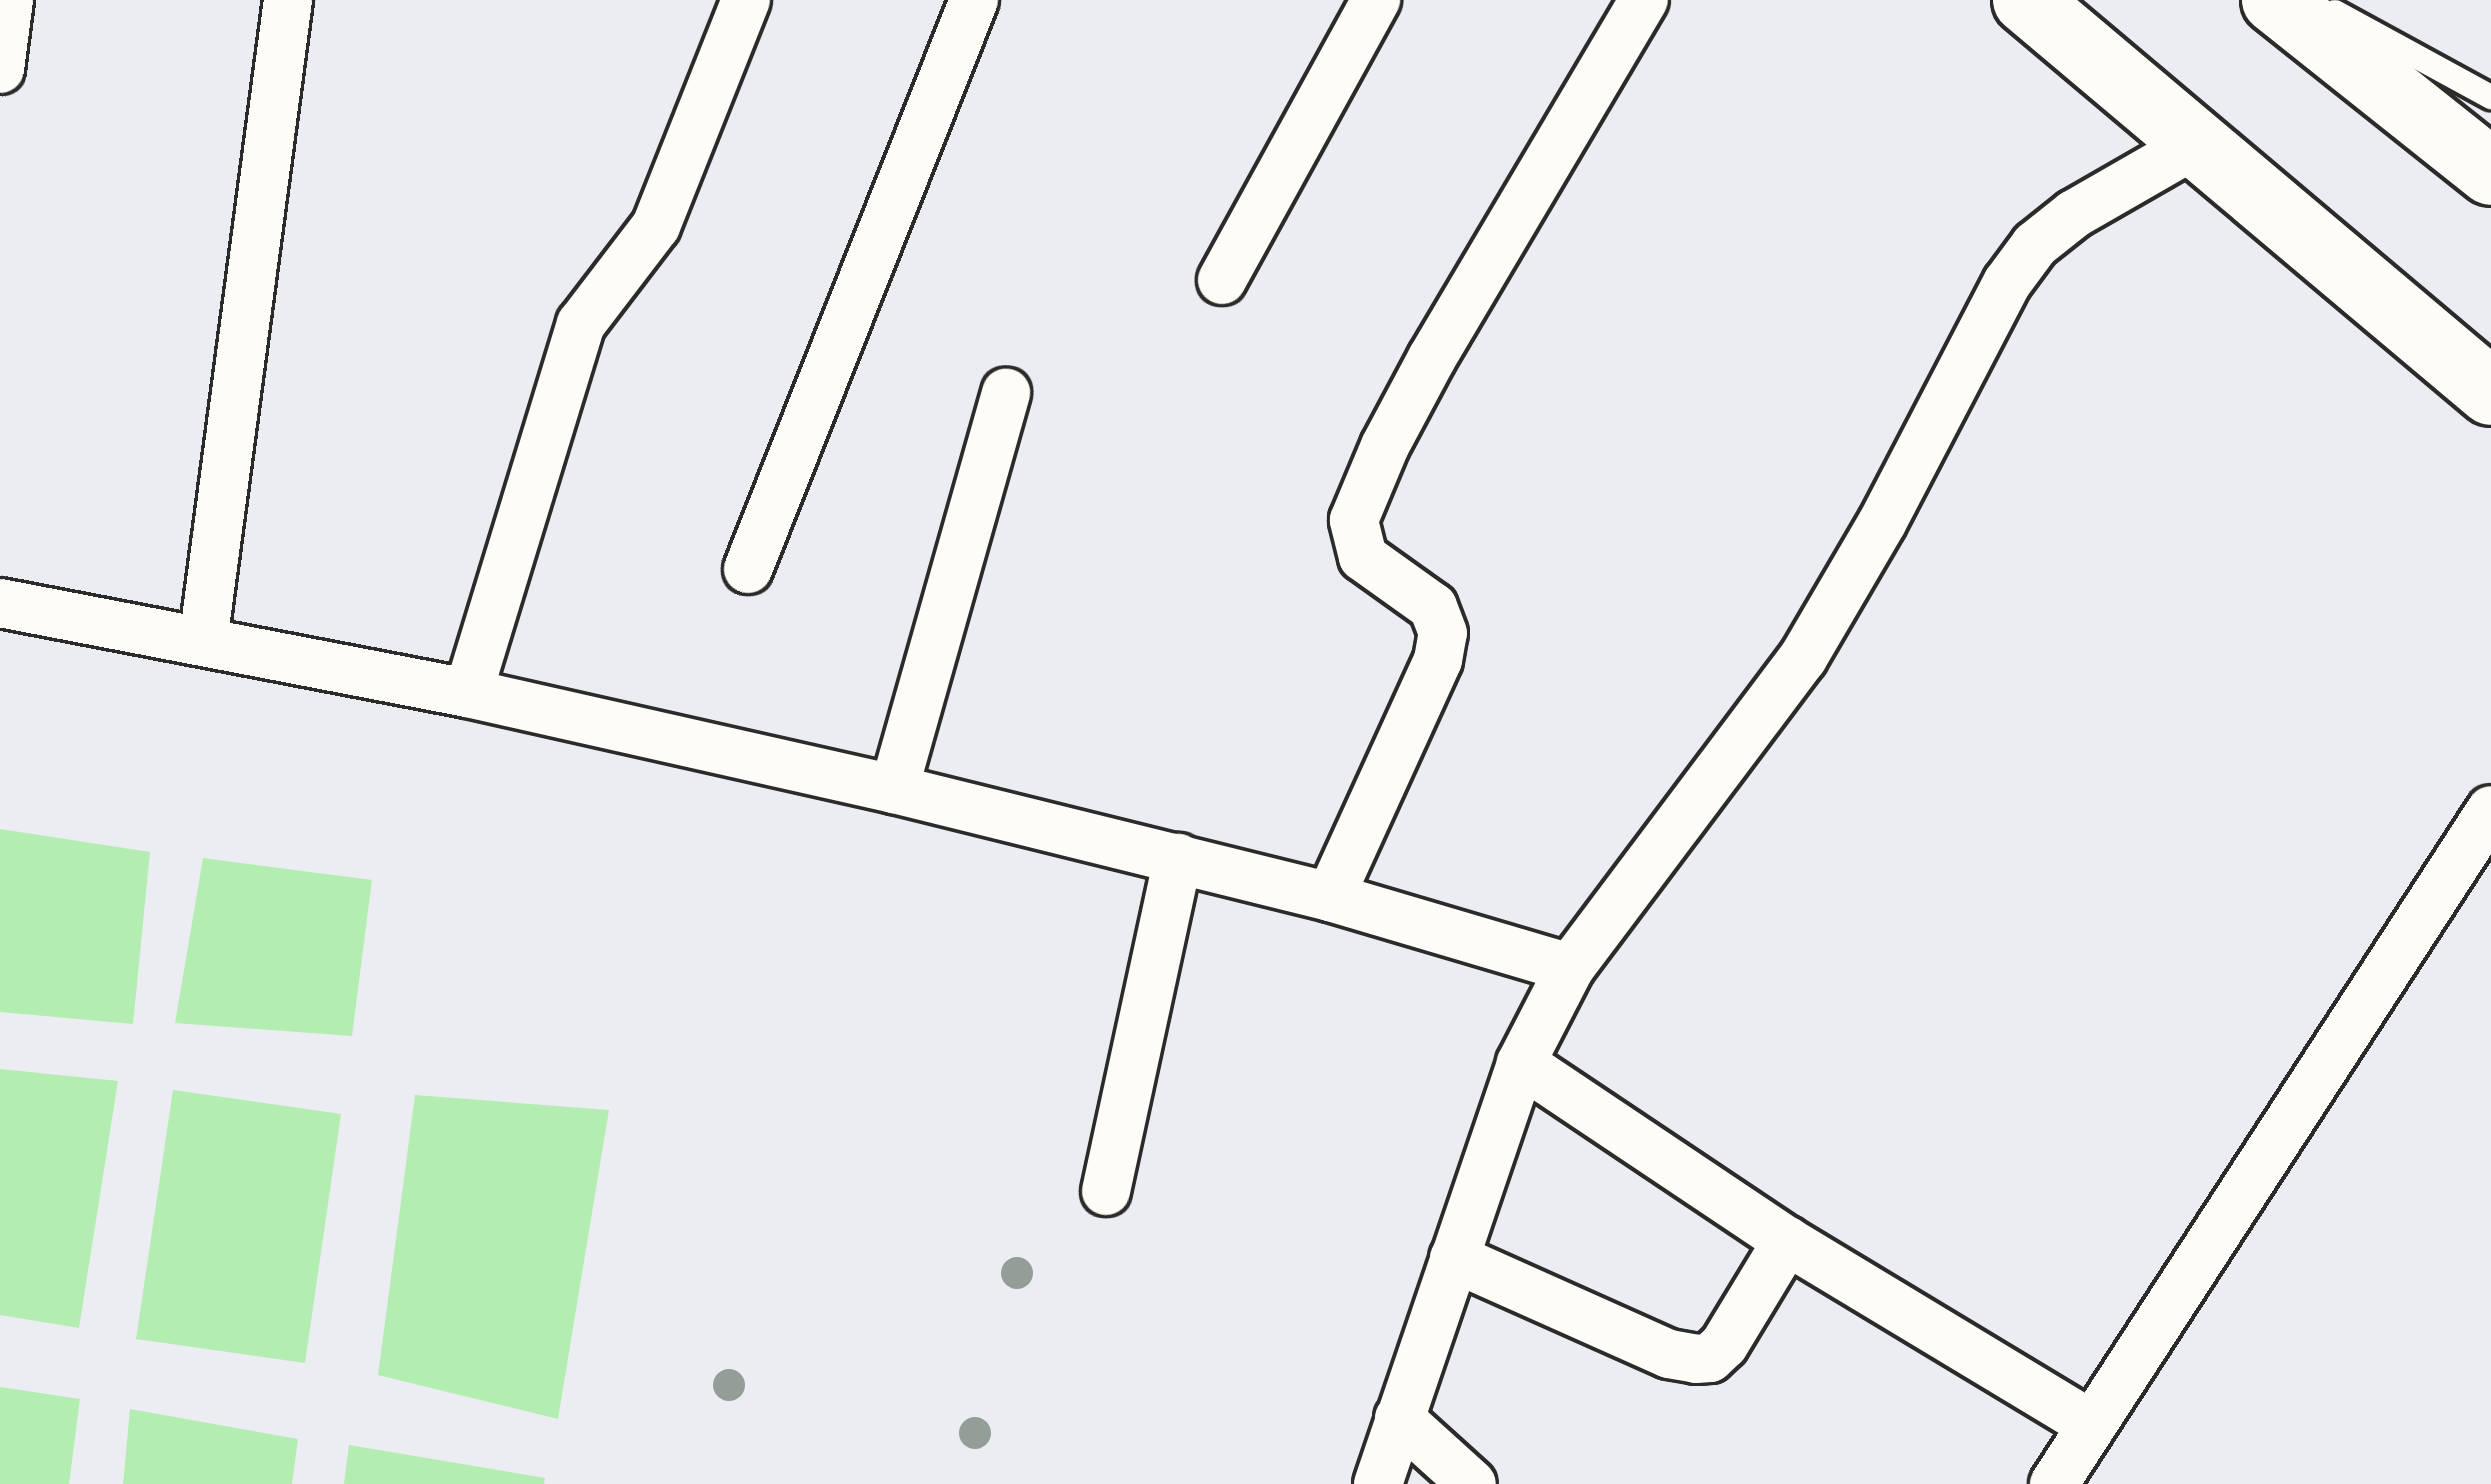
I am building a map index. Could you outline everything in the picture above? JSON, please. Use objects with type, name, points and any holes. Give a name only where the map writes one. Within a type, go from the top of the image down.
[{"type":"street","points":[[0,69],[9,0]]},
{"type":"street","points":[[203,642],[288,0]]},
{"type":"street","points":[[468,693],[581,324],[656,226],[746,0]]},
{"type":"street","points":[[748,568],[974,0]]},
{"type":"street","points":[[1222,280],[1376,0]]},
{"type":"street","points":[[1330,897],[1438,660],[1443,633],[1433,607],[1363,557],[1354,520],[1384,446],[1432,358],[1644,0]]},
{"type":"street","points":[[2026,0],[2491,392]]},
{"type":"street","points":[[2275,0],[2491,172]]},
{"type":"street","points":[[1378,1484],[1520,1063],[1570,968],[1803,658],[1882,524],[2007,283],[2035,244],[2074,214],[2199,142]]},
{"type":"street","points":[[894,789],[1006,392]]},
{"type":"street","points":[[0,603],[468,693],[894,789],[1330,897],[1570,968]]},
{"type":"street","points":[[2054,1484],[2491,810]]},
{"type":"street","points":[[1106,1191],[1178,858]]},
{"type":"street","points":[[1520,1063],[1787,1241],[2092,1425]]},
{"type":"street","points":[[1454,1258],[1669,1354],[1696,1360],[1710,1358],[1724,1345],[1787,1241]]},
{"type":"street","points":[[1399,1418],[1472,1484]]},
{"type":"lane","points":[[2314,0],[2491,97]]},
{"type":"green space","points":[[0,829],[150,852],[133,1024],[0,1012]]},
{"type":"green space","points":[[203,858],[372,880],[352,1036],[175,1023]]},
{"type":"green space","points":[[0,1069],[118,1081],[79,1328],[0,1315]]},
{"type":"green space","points":[[173,1090],[341,1114],[305,1363],[136,1339]]},
{"type":"green space","points":[[415,1095],[609,1110],[558,1419],[378,1375]]},
{"type":"green space","points":[[0,1387],[80,1399],[69,1484],[0,1484]]},
{"type":"green space","points":[[130,1409],[298,1439],[292,1484],[123,1484]]},
{"type":"green space","points":[[349,1445],[545,1478],[544,1484],[344,1484]]}]
